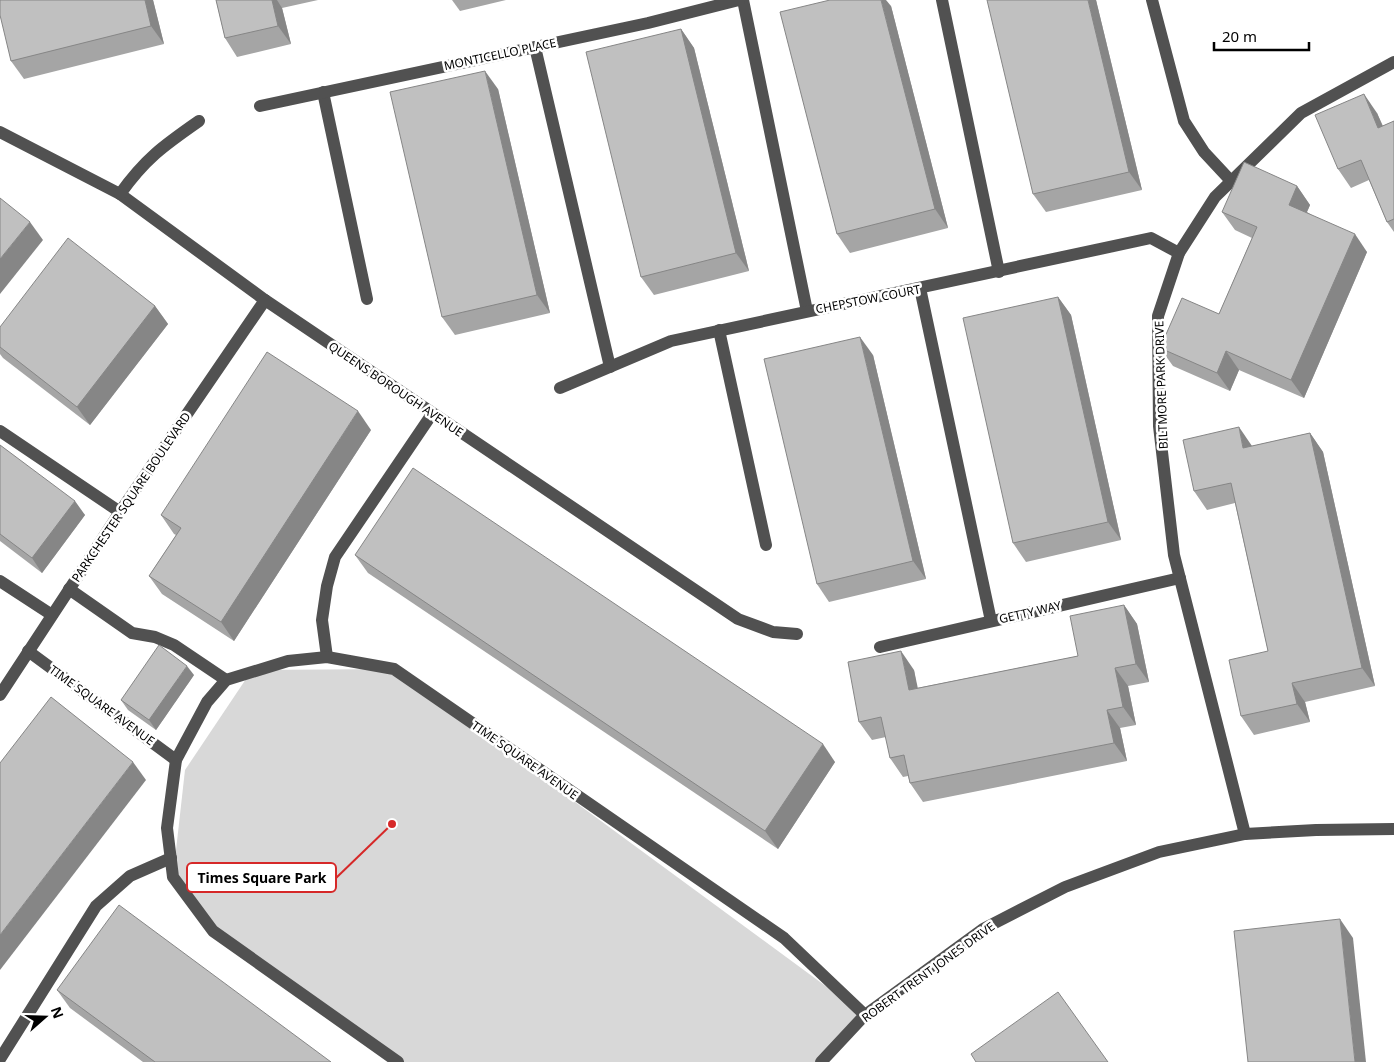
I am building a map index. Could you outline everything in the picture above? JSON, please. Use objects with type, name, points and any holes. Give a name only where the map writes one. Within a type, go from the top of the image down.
[{"type":"street","name":"MONTICELLO PLACE","points":[[260,106],[648,23],[741,0]]},
{"type":"street","points":[[741,0],[807,311]]},
{"type":"street","points":[[942,0],[999,272]]},
{"type":"street","points":[[1152,0],[1184,121],[1204,152],[1231,181]]},
{"type":"street","points":[[535,47],[610,367]]},
{"type":"street","name":"BILTMORE PARK DRIVE","points":[[1245,834],[1174,555],[1160,426],[1158,316],[1179,253],[1215,196],[1301,113],[1394,62]]},
{"type":"street","points":[[324,92],[367,299]]},
{"type":"street","points":[[120,194],[138,170],[159,148],[199,122]]},
{"type":"street","name":"QUEENS BOROUGH AVENUE","points":[[0,132],[120,194],[265,300],[738,619],[773,632],[797,634]]},
{"type":"street","name":"CHEPSTOW COURT","points":[[560,388],[671,341],[719,330],[999,272],[1151,238],[1179,253]]},
{"type":"street","points":[[920,288],[991,621]]},
{"type":"street","name":"PARKCHESTER SQUARE BOULEVARD","points":[[0,695],[120,512],[265,300]]},
{"type":"street","points":[[719,330],[766,544]]},
{"type":"street","points":[[327,657],[322,620],[327,586],[335,558],[432,414]]},
{"type":"street","points":[[0,431],[120,512]]},
{"type":"street","name":"GETTY WAY","points":[[880,647],[1180,578]]},
{"type":"street","points":[[0,580],[52,615]]},
{"type":"street","points":[[69,589],[132,632],[155,637],[174,645],[226,680],[207,702],[176,760],[168,828],[172,877],[213,931],[398,1062]]},
{"type":"street","name":"TIME SQUARE AVENUE","points":[[28,651],[176,760]]},
{"type":"street","name":"TIME SQUARE AVENUE","points":[[226,680],[288,661],[327,657],[394,669],[784,938],[866,1015]]},
{"type":"street","name":"ROBERT TRENT JONES DRIVE","points":[[821,1062],[866,1015],[983,929],[1065,887],[1159,852],[1245,834],[1316,830],[1394,829]]},
{"type":"street","points":[[4,1062],[0,1059],[96,906],[130,876],[171,858]]},
{"type":"shaded area","points":[[394,669],[865,1015],[821,1062],[398,1062],[213,931],[173,877],[185,770],[252,670]]},
{"type":"building","points":[[0,0],[145,0],[151,26],[11,61],[0,15]]},
{"type":"building","points":[[216,0],[272,0],[278,26],[225,38]]},
{"type":"building","points":[[830,0],[881,0],[935,209],[837,234],[780,12]]},
{"type":"building","points":[[987,0],[1088,0],[1129,172],[1033,194]]},
{"type":"building","points":[[681,29],[736,253],[641,277],[586,52]]},
{"type":"building","points":[[485,71],[537,295],[442,317],[390,92]]},
{"type":"building","points":[[1364,94],[1378,128],[1394,121],[1394,219],[1387,222],[1361,160],[1338,169],[1315,115]]},
{"type":"building","points":[[1244,162],[1297,186],[1289,205],[1355,234],[1291,380],[1226,351],[1217,373],[1160,348],[1182,298],[1219,314],[1257,227],[1222,212]]},
{"type":"building","points":[[0,198],[30,222],[0,259]]},
{"type":"building","points":[[68,238],[155,306],[77,407],[0,347],[0,327]]},
{"type":"building","points":[[1058,297],[1108,522],[1013,543],[963,318]]},
{"type":"building","points":[[860,337],[913,561],[817,584],[764,359]]},
{"type":"building","points":[[267,352],[358,411],[221,622],[149,576],[181,528],[161,515]]},
{"type":"building","points":[[1239,427],[1243,448],[1310,433],[1362,668],[1292,683],[1297,704],[1241,716],[1229,660],[1268,651],[1231,483],[1194,491],[1183,440]]},
{"type":"building","points":[[0,445],[75,501],[32,558],[0,534]]},
{"type":"building","points":[[413,468],[823,744],[765,831],[355,555]]},
{"type":"building","points":[[1124,605],[1136,664],[1115,668],[1123,707],[1107,710],[1114,743],[910,783],[904,755],[890,758],[881,717],[859,722],[848,662],[901,651],[909,690],[1078,656],[1070,616]]},
{"type":"building","points":[[159,645],[187,666],[149,720],[121,700]]},
{"type":"building","points":[[51,697],[133,762],[0,935],[0,763]]},
{"type":"building","points":[[119,905],[331,1062],[155,1062],[57,990]]},
{"type":"building","points":[[1340,919],[1355,1062],[1248,1062],[1234,931]]},
{"type":"building","points":[[1058,992],[1108,1062],[976,1062],[971,1054]]},
{"type":"place","name":"Times Square Park","points":[[392,824]]}]
